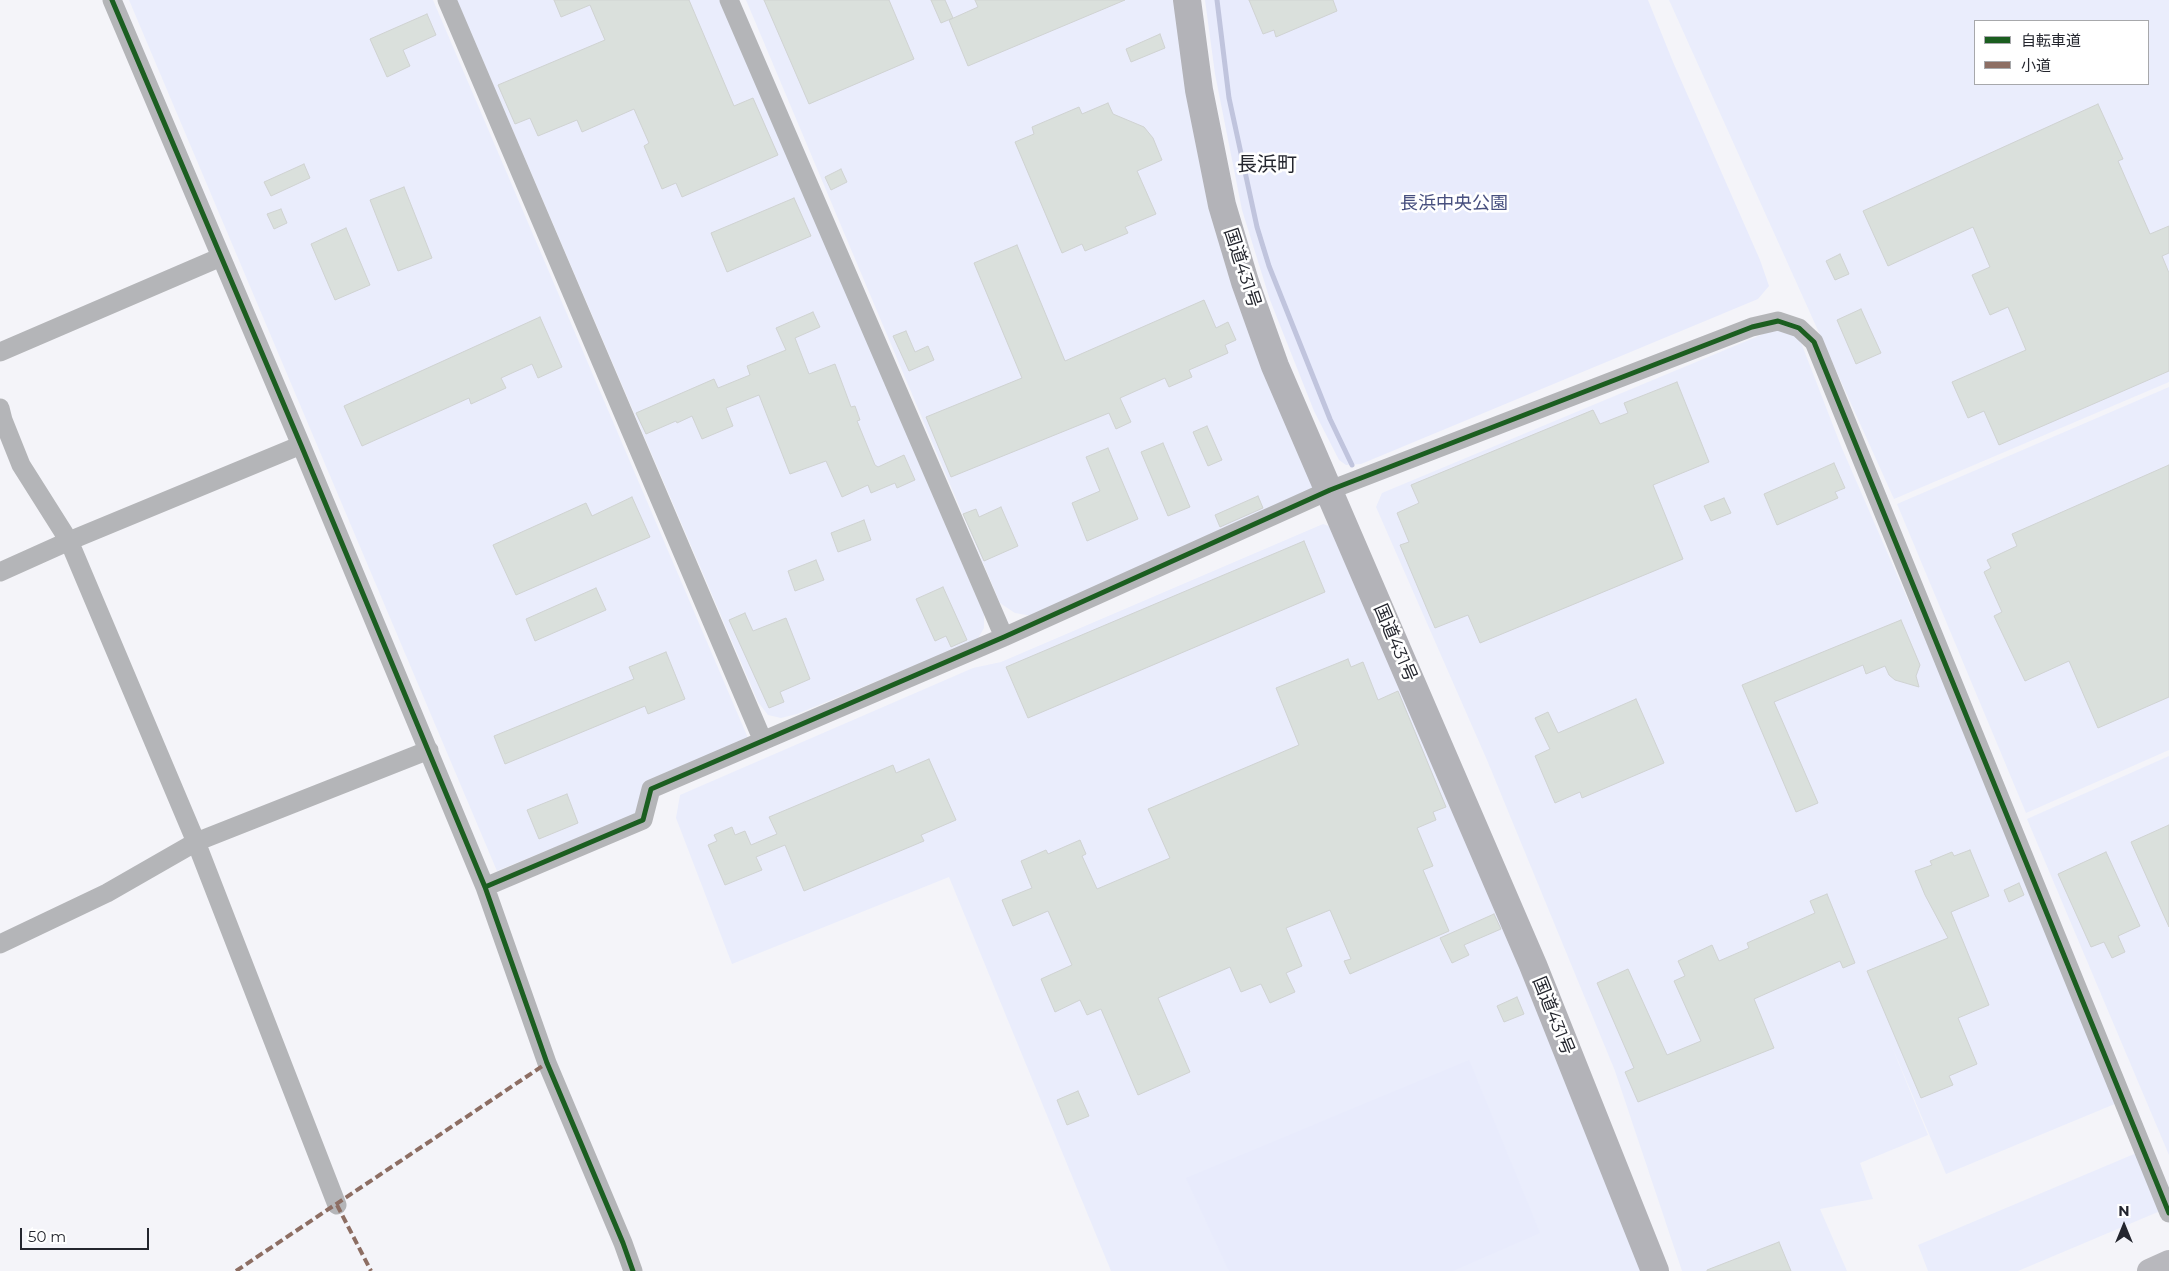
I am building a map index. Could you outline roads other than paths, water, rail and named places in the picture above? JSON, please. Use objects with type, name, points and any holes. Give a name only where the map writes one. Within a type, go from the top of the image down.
[{"type":"highway","name":"国道431号","points":[[1187,0],[1199,90],[1222,205],[1245,282],[1275,366],[1533,965],[1655,1271]]},
{"type":"main road","points":[[2148,1271],[2169,1262]]},
{"type":"street","points":[[112,0],[486,888],[546,1063],[624,1243],[633,1271]]},
{"type":"street","points":[[447,0],[763,741]]},
{"type":"street","points":[[729,0],[1004,637]]},
{"type":"street","points":[[0,352],[221,257]]},
{"type":"street","points":[[486,888],[643,820],[652,789],[1004,637],[1330,490],[1752,327],[1778,321],[1799,328],[1814,342],[2169,1213]]},
{"type":"street","points":[[0,408],[2,420],[20,465],[70,541],[196,842],[337,1204]]},
{"type":"street","points":[[0,572],[70,541],[301,446]]},
{"type":"street","points":[[0,944],[108,893],[196,842],[428,750]]},
{"type":"waterway","points":[[1217,0],[1229,98],[1257,227],[1269,266],[1330,419],[1352,465]]},
{"type":"district","name":"長浜町","points":[[1267,165]]},
{"type":"park label","name":"長浜中央公園","points":[[1454,204]]}]
